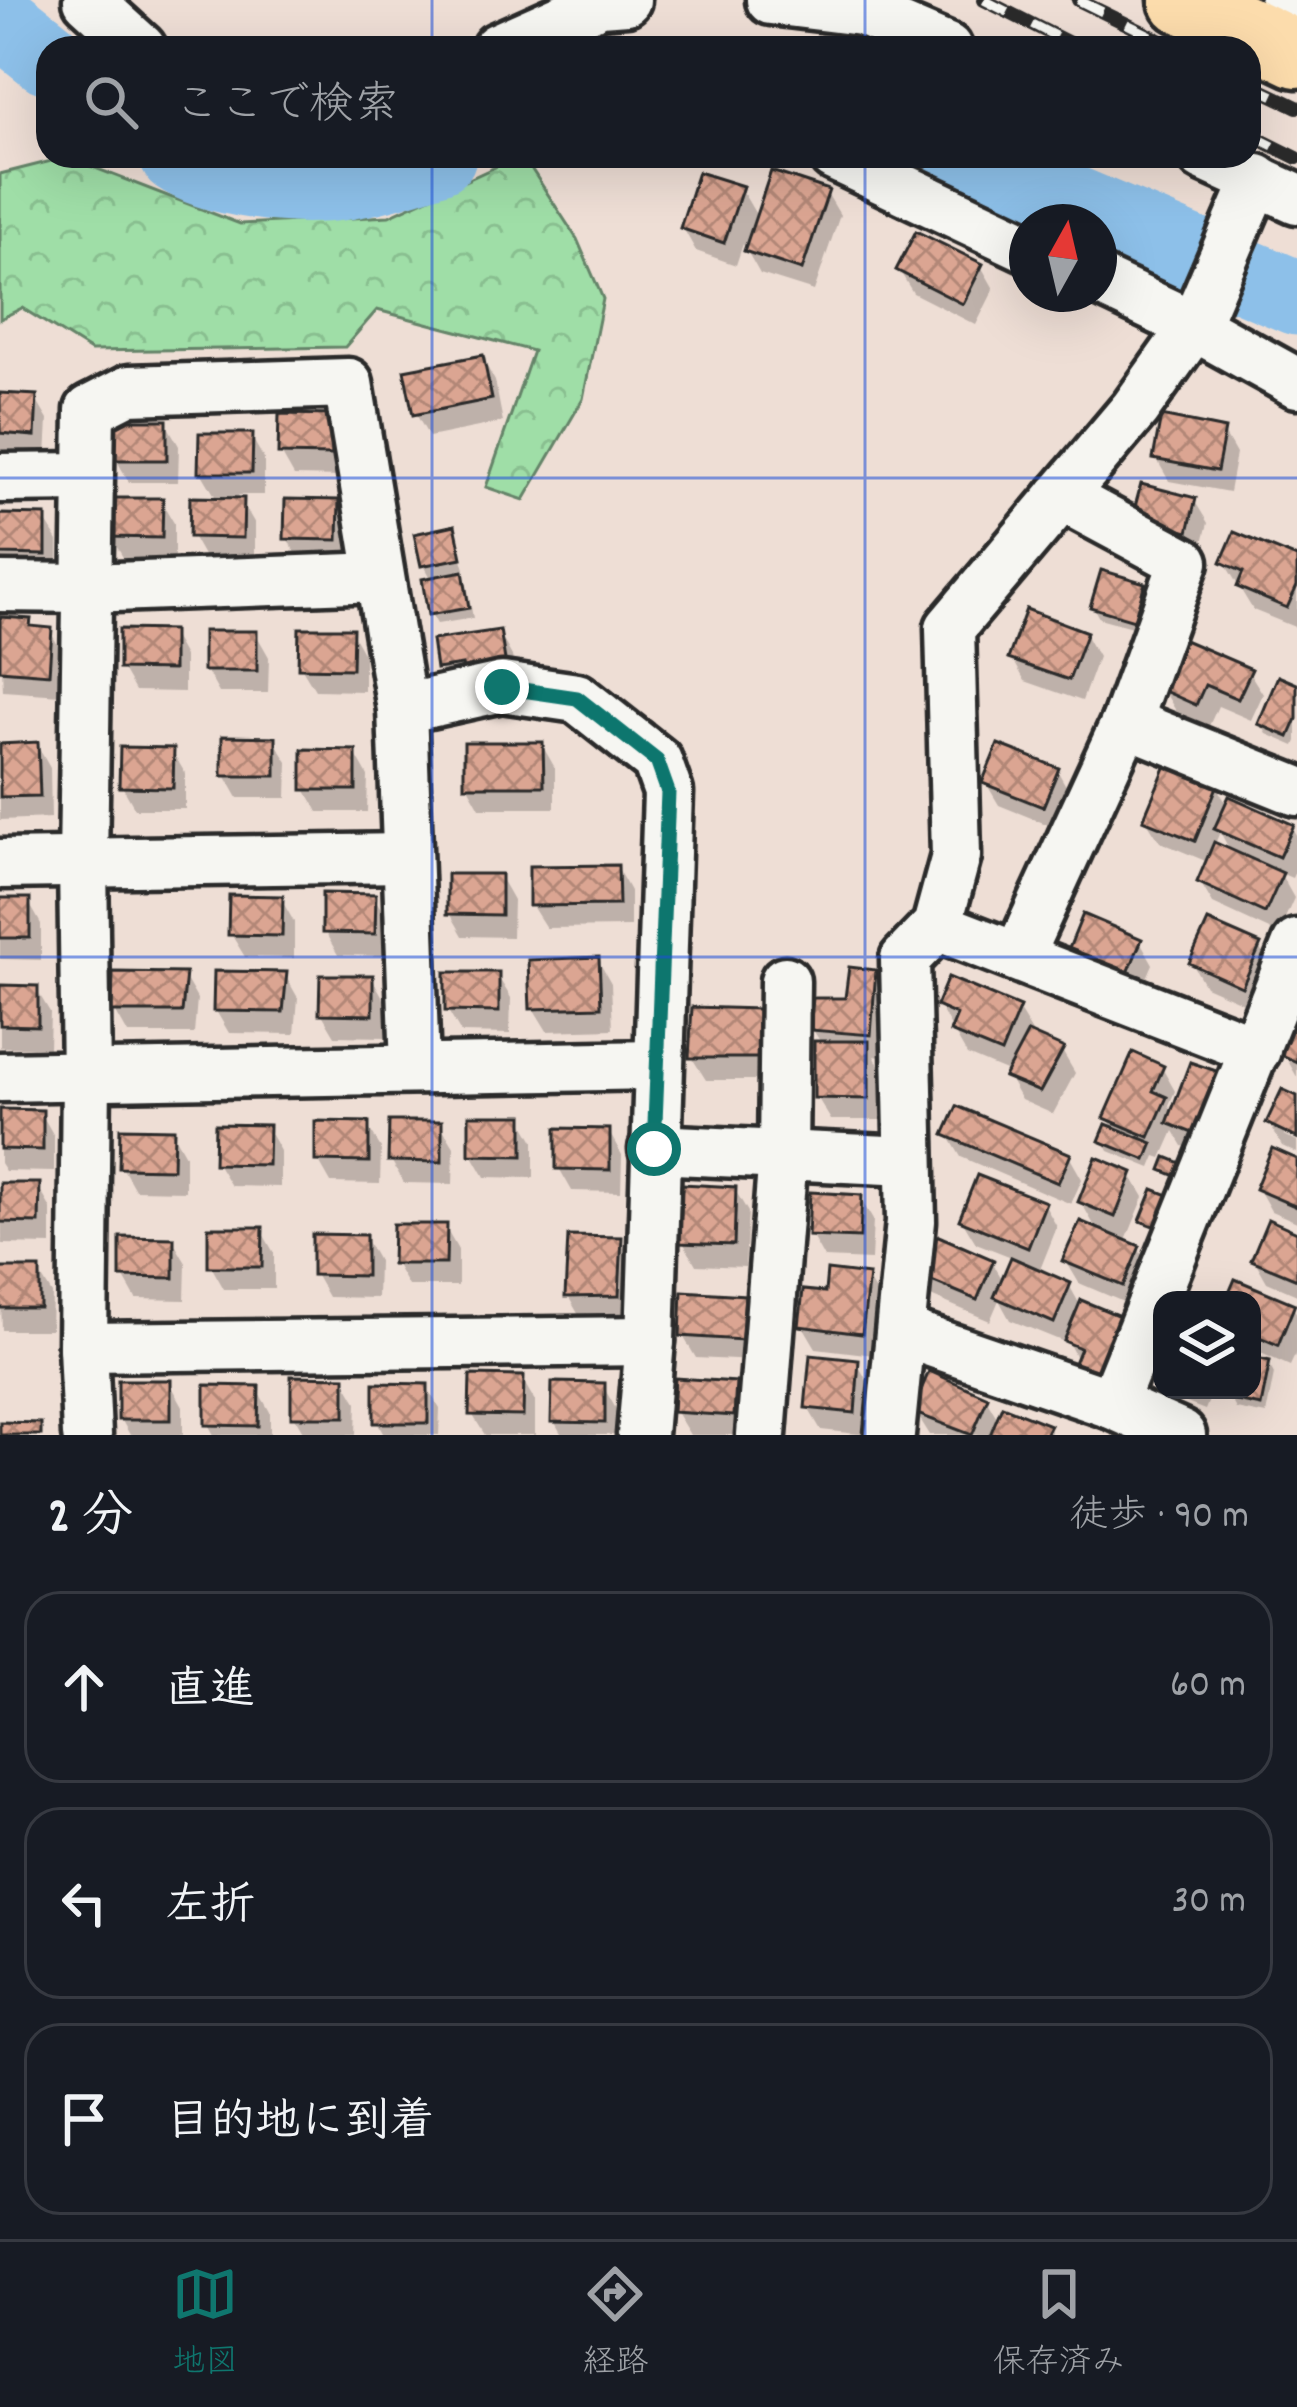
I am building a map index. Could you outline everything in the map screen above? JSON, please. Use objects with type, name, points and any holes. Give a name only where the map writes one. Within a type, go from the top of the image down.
[{"type":"main road","points":[[1183,0],[1285,32]]},
{"type":"street","points":[[88,0],[128,36]]},
{"type":"street","points":[[524,36],[599,2],[626,0]]},
{"type":"street","points":[[771,0],[860,11],[919,36]]},
{"type":"street","points":[[859,168],[1009,239]]},
{"type":"street","points":[[890,1435],[910,1222],[905,959],[937,926],[956,856],[950,628],[1136,409],[1194,326],[1277,189],[1230,168]]},
{"type":"street","points":[[1117,290],[1297,382]]},
{"type":"street","points":[[87,1435],[83,863],[87,477],[90,410],[129,390],[348,383],[402,709],[415,1068]]},
{"type":"street","points":[[0,478],[87,477]]},
{"type":"street","points":[[1018,957],[1126,722],[1184,562],[1061,496]]},
{"type":"street","points":[[0,587],[379,577]]},
{"type":"street","points":[[402,709],[502,687],[577,698],[657,761],[668,792],[650,1341],[642,1435]]},
{"type":"street","points":[[1126,722],[1297,791]]},
{"type":"street","points":[[0,864],[406,858]]},
{"type":"street","points":[[937,926],[1256,1050]]},
{"type":"street","points":[[1112,1404],[1297,944]]},
{"type":"street","points":[[761,1435],[782,1155],[785,981]]},
{"type":"street","points":[[0,1077],[656,1065]]},
{"type":"street","points":[[654,1149],[909,1161]]},
{"type":"street","points":[[902,1332],[1112,1404],[1181,1435]]},
{"type":"street","points":[[83,1347],[650,1341]]},
{"type":"green space","points":[[36,165],[95,168],[240,224],[389,216],[493,168],[531,168],[577,239],[603,299],[583,399],[524,500],[486,487],[533,351],[377,310],[345,347],[91,351],[22,308],[0,319],[0,174]]},
{"type":"building","points":[[771,171],[829,190],[802,270],[744,251]]},
{"type":"building","points":[[698,172],[743,186],[724,243],[680,228]]},
{"type":"building","points":[[916,231],[983,264],[963,304],[896,270]]},
{"type":"building","points":[[483,355],[492,399],[413,415],[404,370]]},
{"type":"building","points":[[0,393],[37,395],[35,436],[0,433]]},
{"type":"building","points":[[279,414],[333,415],[332,455],[278,454]]},
{"type":"building","points":[[1161,416],[1225,429],[1217,471],[1153,459]]},
{"type":"building","points":[[114,420],[167,420],[167,460],[113,460]]},
{"type":"building","points":[[199,433],[253,433],[252,473],[198,473]]},
{"type":"building","points":[[1141,484],[1196,498],[1188,532],[1132,518]]},
{"type":"building","points":[[190,497],[244,498],[243,538],[189,537]]},
{"type":"building","points":[[109,498],[163,498],[162,538],[108,537]]},
{"type":"building","points":[[285,499],[339,500],[338,540],[284,539]]},
{"type":"building","points":[[0,514],[46,515],[46,555],[0,554]]},
{"type":"building","points":[[455,525],[462,558],[421,566],[414,534]]},
{"type":"building","points":[[1234,532],[1297,558],[1297,586],[1287,608],[1237,587],[1243,572],[1221,562]]},
{"type":"building","points":[[1101,570],[1145,583],[1134,620],[1090,607]]},
{"type":"building","points":[[463,571],[469,608],[428,615],[422,579]]},
{"type":"building","points":[[1026,609],[1087,632],[1069,680],[1008,659]]},
{"type":"building","points":[[0,617],[31,619],[30,626],[52,628],[49,674],[0,670]]},
{"type":"building","points":[[299,628],[353,628],[352,669],[298,668]]},
{"type":"building","points":[[119,629],[173,630],[173,670],[119,669]]},
{"type":"building","points":[[500,630],[506,666],[464,673],[462,665],[436,669],[432,640]]},
{"type":"building","points":[[203,631],[257,631],[257,671],[203,671]]},
{"type":"building","points":[[1182,639],[1252,669],[1238,699],[1205,685],[1196,705],[1160,689]]},
{"type":"building","points":[[1278,676],[1297,684],[1297,719],[1289,737],[1258,724]]},
{"type":"building","points":[[222,736],[276,737],[276,776],[222,776]]},
{"type":"building","points":[[38,742],[40,796],[0,797],[0,744]]},
{"type":"building","points":[[464,742],[543,742],[544,786],[464,786]]},
{"type":"building","points":[[998,744],[1059,768],[1043,807],[982,783]]},
{"type":"building","points":[[120,747],[174,748],[173,788],[119,787]]},
{"type":"building","points":[[302,749],[356,750],[356,790],[302,790]]},
{"type":"building","points":[[1167,763],[1218,784],[1195,841],[1143,820]]},
{"type":"building","points":[[1229,796],[1294,825],[1279,857],[1214,829]]},
{"type":"building","points":[[1214,842],[1283,873],[1265,913],[1197,882]]},
{"type":"building","points":[[618,865],[619,905],[529,906],[529,866]]},
{"type":"building","points":[[447,874],[501,874],[501,915],[447,914]]},
{"type":"building","points":[[322,893],[376,894],[375,934],[322,933]]},
{"type":"building","points":[[229,895],[283,896],[282,936],[228,935]]},
{"type":"building","points":[[0,898],[30,898],[30,938],[0,938]]},
{"type":"building","points":[[1083,914],[1142,939],[1125,980],[1066,956]]},
{"type":"building","points":[[1208,921],[1261,944],[1242,987],[1189,963]]},
{"type":"building","points":[[599,957],[601,1007],[530,1009],[528,960]]},
{"type":"building","points":[[849,967],[876,970],[871,1035],[810,1030],[813,998],[845,998]]},
{"type":"building","points":[[214,971],[287,972],[283,1012],[213,1011]]},
{"type":"building","points":[[113,972],[186,973],[182,1012],[112,1012]]},
{"type":"building","points":[[445,972],[499,972],[499,1012],[445,1011]]},
{"type":"building","points":[[320,975],[373,975],[373,1015],[319,1014]]},
{"type":"building","points":[[948,977],[1020,1007],[1001,1053],[950,1032],[957,1015],[936,1006]]},
{"type":"building","points":[[0,985],[38,986],[38,1026],[0,1025]]},
{"type":"building","points":[[692,1007],[758,1009],[763,1058],[689,1058]]},
{"type":"building","points":[[1297,1017],[1297,1062],[1281,1055]]},
{"type":"building","points":[[1028,1032],[1064,1048],[1040,1092],[1004,1077]]},
{"type":"building","points":[[814,1041],[869,1041],[869,1099],[814,1098]]},
{"type":"building","points":[[1133,1052],[1164,1066],[1153,1091],[1167,1097],[1149,1137],[1104,1118]]},
{"type":"building","points":[[1190,1062],[1219,1072],[1195,1134],[1167,1123]]},
{"type":"building","points":[[1282,1089],[1297,1096],[1297,1138],[1266,1123]]},
{"type":"building","points":[[957,1106],[1071,1154],[1058,1183],[944,1135]]},
{"type":"building","points":[[0,1109],[43,1110],[43,1150],[0,1149]]},
{"type":"building","points":[[469,1115],[523,1115],[523,1156],[469,1155]]},
{"type":"building","points":[[315,1121],[369,1122],[369,1162],[315,1161]]},
{"type":"building","points":[[389,1121],[442,1121],[442,1162],[388,1161]]},
{"type":"building","points":[[215,1124],[269,1125],[268,1165],[214,1164]]},
{"type":"building","points":[[1106,1124],[1153,1143],[1146,1160],[1099,1141]]},
{"type":"building","points":[[120,1128],[174,1129],[173,1169],[119,1168]]},
{"type":"building","points":[[556,1128],[610,1129],[610,1170],[556,1169]]},
{"type":"building","points":[[1272,1148],[1297,1159],[1297,1207],[1255,1189]]},
{"type":"building","points":[[1096,1157],[1133,1172],[1115,1217],[1078,1202]]},
{"type":"building","points":[[1166,1157],[1186,1165],[1181,1178],[1161,1170]]},
{"type":"building","points":[[977,1175],[1046,1202],[1028,1248],[959,1220]]},
{"type":"building","points":[[0,1183],[40,1183],[39,1223],[0,1222]]},
{"type":"building","points":[[682,1184],[736,1187],[734,1245],[679,1243]]},
{"type":"building","points":[[1153,1189],[1176,1198],[1164,1230],[1140,1221]]},
{"type":"building","points":[[810,1192],[862,1195],[860,1238],[808,1236]]},
{"type":"building","points":[[1268,1219],[1297,1232],[1297,1279],[1251,1260]]},
{"type":"building","points":[[1080,1221],[1140,1246],[1123,1286],[1062,1261]]},
{"type":"building","points":[[393,1224],[447,1224],[446,1264],[392,1264]]},
{"type":"building","points":[[208,1227],[263,1227],[262,1267],[208,1267]]},
{"type":"building","points":[[312,1234],[366,1235],[366,1276],[312,1275]]},
{"type":"building","points":[[934,1234],[994,1260],[977,1300],[917,1275]]},
{"type":"building","points":[[568,1236],[622,1237],[619,1296],[565,1297]]},
{"type":"building","points":[[120,1237],[174,1238],[174,1278],[120,1277]]},
{"type":"building","points":[[1011,1257],[1071,1283],[1054,1323],[994,1297]]},
{"type":"building","points":[[0,1268],[40,1268],[40,1308],[0,1308]]},
{"type":"building","points":[[827,1270],[869,1275],[862,1334],[799,1326],[803,1290],[825,1292]]},
{"type":"building","points":[[1235,1279],[1295,1304],[1278,1345],[1261,1338],[1261,1291],[1230,1291]]},
{"type":"building","points":[[682,1291],[745,1295],[742,1340],[680,1336]]},
{"type":"building","points":[[1081,1300],[1127,1319],[1103,1375],[1074,1363],[1080,1348],[1064,1341]]},
{"type":"building","points":[[810,1355],[859,1360],[855,1413],[805,1408]]},
{"type":"building","points":[[1261,1359],[1270,1361],[1261,1406],[1227,1399],[1261,1399]]},
{"type":"building","points":[[929,1371],[988,1397],[972,1435],[912,1412]]},
{"type":"building","points":[[470,1375],[524,1376],[523,1416],[469,1415]]},
{"type":"building","points":[[291,1376],[345,1377],[345,1417],[291,1417]]},
{"type":"building","points":[[675,1378],[736,1382],[734,1416],[673,1412]]},
{"type":"building","points":[[118,1380],[171,1380],[171,1420],[118,1420]]},
{"type":"building","points":[[552,1382],[605,1383],[605,1423],[551,1422]]},
{"type":"building","points":[[374,1383],[428,1384],[428,1423],[374,1423]]},
{"type":"building","points":[[205,1385],[259,1386],[258,1426],[205,1425]]},
{"type":"building","points":[[1002,1406],[1050,1425],[1045,1435],[990,1435]]},
{"type":"building","points":[[0,1422],[41,1423],[41,1435],[0,1435]]},
{"type":"waterway","points":[[0,19],[36,48]]},
{"type":"waterway","points":[[201,168],[256,182],[301,185],[365,179],[402,168]]},
{"type":"waterway","points":[[990,168],[1297,298]]},
{"type":"railway","points":[[984,0],[1055,36]]},
{"type":"railway","points":[[1078,0],[1152,36]]},
{"type":"railway","points":[[1261,90],[1297,107]]},
{"type":"railway","points":[[1261,140],[1297,158]]},
{"type":"route","points":[[502,687],[577,698],[657,761],[668,792],[654,1149]]}]
